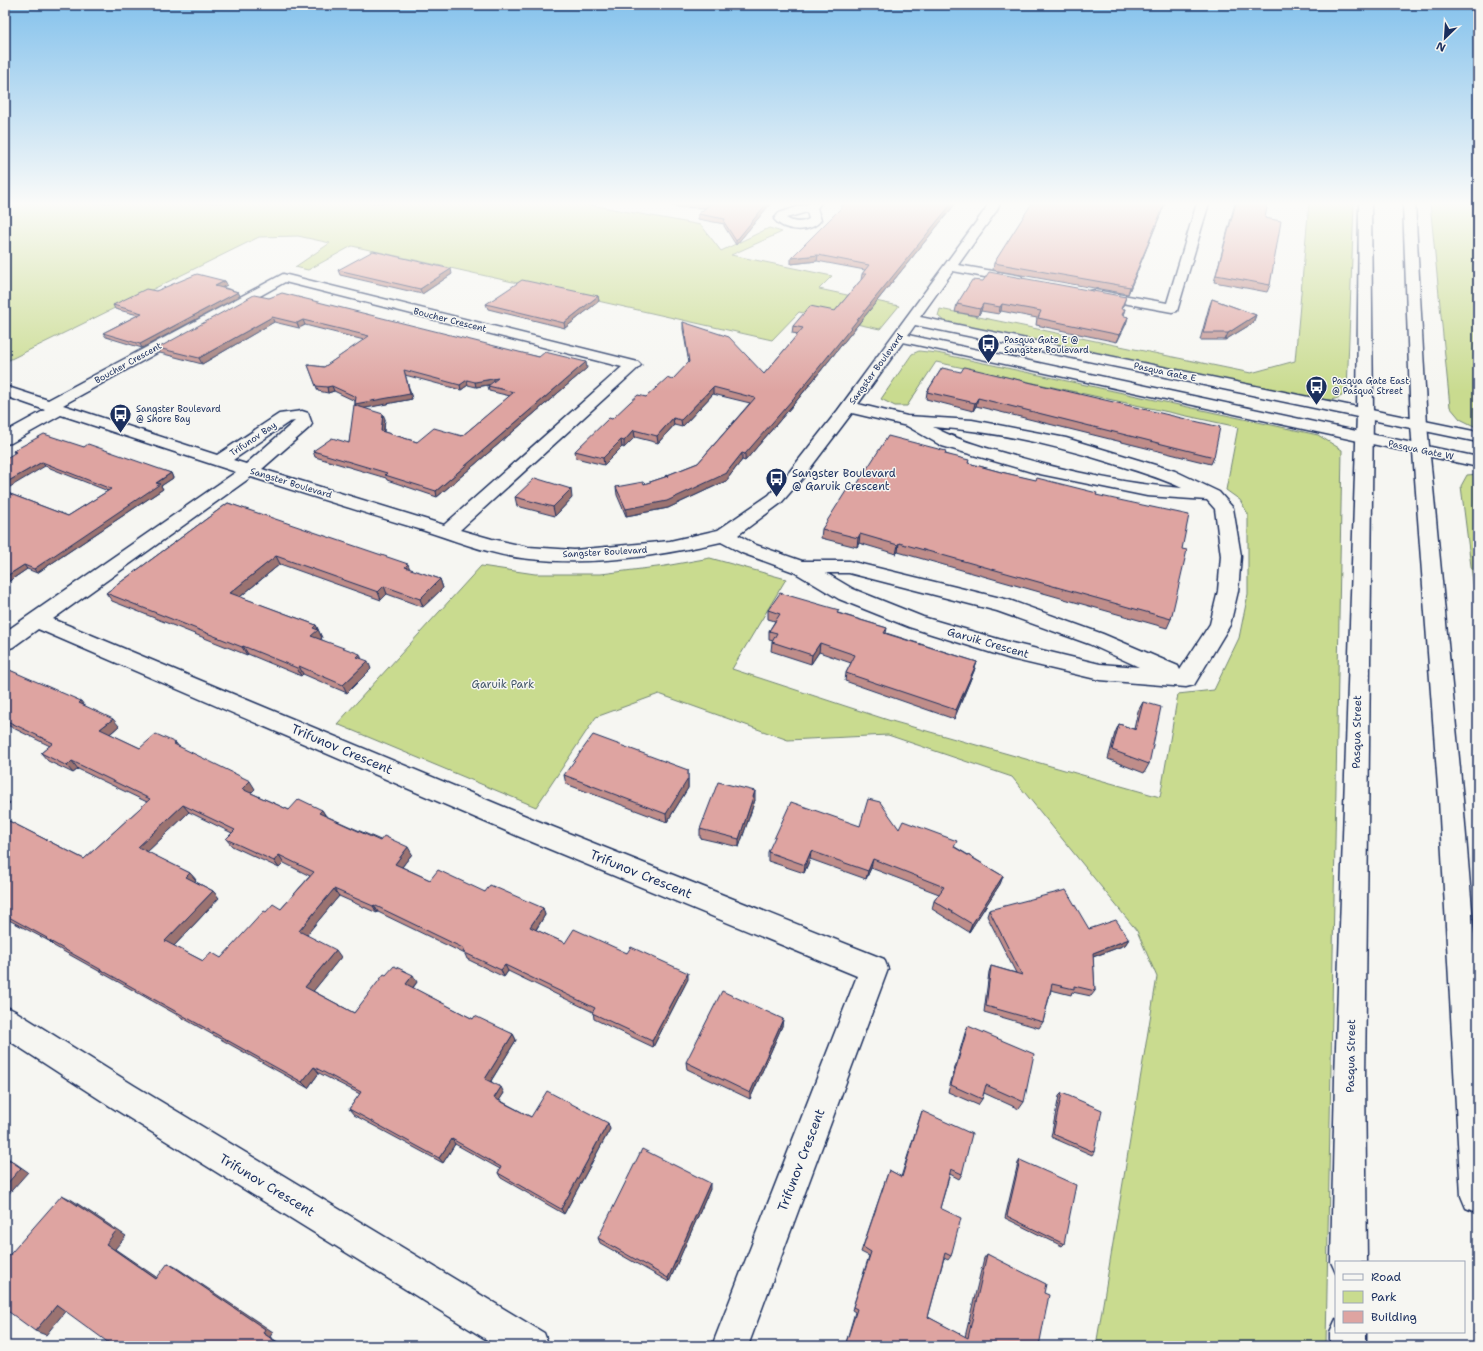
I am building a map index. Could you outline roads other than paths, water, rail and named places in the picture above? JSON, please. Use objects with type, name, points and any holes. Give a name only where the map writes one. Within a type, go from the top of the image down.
[{"type":"street","points":[[1080,291],[1172,308],[1184,266]]},
{"type":"street","name":"Pasqua Street","points":[[1349,1261],[1350,1078],[1365,426],[1365,266]]},
{"type":"street","points":[[1412,266],[1421,438],[1451,800],[1478,1196]]},
{"type":"street","points":[[950,267],[1027,281]]},
{"type":"street","name":"Sangster Boulevard","points":[[5,391],[221,460],[249,471],[489,545],[528,553],[574,556],[670,547],[724,535],[775,499],[796,475],[849,407],[950,267]]},
{"type":"street","name":"Boucher Crescent","points":[[54,407],[283,278],[633,365],[447,532]]},
{"type":"street","name":"Pasqua Gate E","points":[[912,320],[1421,438]]},
{"type":"street","name":"Pasqua Gate E","points":[[899,337],[1365,426]]},
{"type":"street","points":[[5,439],[54,407]]},
{"type":"street","points":[[849,407],[906,421],[972,425],[1060,442],[1169,475],[1214,496],[1224,508],[1231,556],[1228,591],[1220,625],[1186,679]]},
{"type":"street","name":"Trifunov Bay","points":[[221,460],[285,417],[302,416],[304,424],[249,471]]},
{"type":"street","points":[[906,421],[948,442],[1035,468],[1148,491],[1214,496]]},
{"type":"street","name":"Pasqua Gate W","points":[[1365,426],[1421,438],[1478,462]]},
{"type":"street","name":"Pasqua Gate W","points":[[1421,438],[1478,437]]},
{"type":"street","points":[[5,642],[249,471]]},
{"type":"street","name":"Garuik Crescent","points":[[724,535],[749,549],[801,567],[846,594],[916,622],[1011,651],[1100,672],[1186,679]]},
{"type":"street","name":"Garuik Crescent","points":[[801,567],[849,567],[1002,605],[1096,639],[1186,679]]},
{"type":"street","name":"Trifunov Crescent","points":[[36,620],[529,829],[874,969],[730,1346]]},
{"type":"street","name":"Trifunov Crescent","points":[[5,1021],[131,1101],[531,1346]]},
{"type":"street","points":[[1348,1333],[1348,1346]]},
{"type":"place","name":"Pasqua Gate E @ Sangster Boulevard","points":[[988,364]]},
{"type":"place","name":"Pasqua Gate East @ Pasqua Street","points":[[1317,406]]},
{"type":"place","name":"Sangster Boulevard @ Shore Bay","points":[[121,434]]},
{"type":"place","name":"Sangster Boulevard @ Garuik Crescent","points":[[776,498]]},
{"type":"park label","name":"Garuik Park","points":[[503,684]]}]
